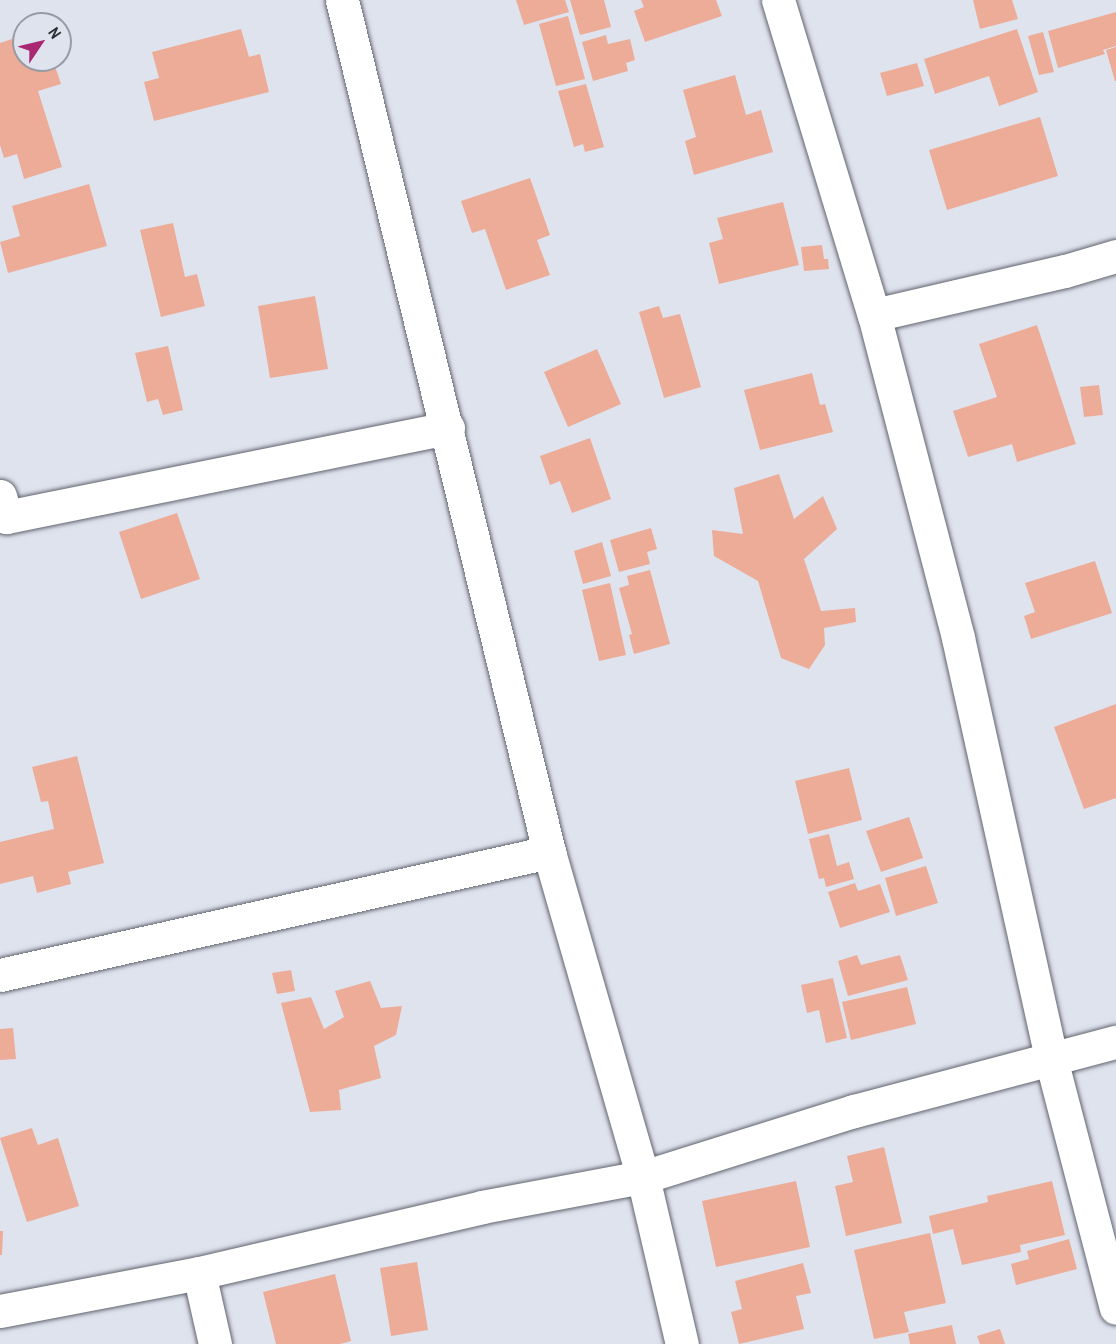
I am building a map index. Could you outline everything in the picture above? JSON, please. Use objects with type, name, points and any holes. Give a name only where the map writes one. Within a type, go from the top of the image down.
[{"type":"street","points":[[342,0],[448,428],[549,852],[644,1177],[682,1344]]},
{"type":"street","points":[[778,0],[873,315],[958,638],[1051,1059],[1116,1308]]},
{"type":"street","points":[[873,315],[1065,271],[1116,256]]},
{"type":"street","points":[[2,510],[448,428]]},
{"type":"street","points":[[0,975],[549,852]]},
{"type":"street","points":[[0,1311],[199,1273],[482,1207],[644,1177],[854,1111],[1116,1042]]},
{"type":"street","points":[[199,1273],[215,1344]]},
{"type":"building","points":[[516,0],[565,0],[569,12],[524,25]]},
{"type":"building","points":[[570,0],[604,0],[611,27],[580,35]]},
{"type":"building","points":[[641,0],[716,0],[722,16],[645,42],[634,11],[644,7]]},
{"type":"building","points":[[973,0],[1012,0],[1018,19],[980,29]]},
{"type":"building","points":[[1116,12],[1116,46],[1103,50],[1105,54],[1058,68],[1048,31]]},
{"type":"building","points":[[568,16],[585,79],[556,86],[539,24]]},
{"type":"building","points":[[241,29],[249,57],[260,54],[269,92],[154,121],[144,82],[159,78],[152,52]]},
{"type":"building","points":[[1017,29],[1038,92],[999,106],[989,76],[935,94],[924,59]]},
{"type":"building","points":[[1043,32],[1054,72],[1039,75],[1028,36]]},
{"type":"building","points":[[606,35],[608,44],[630,39],[635,60],[626,63],[628,71],[593,81],[582,42]]},
{"type":"building","points":[[12,39],[12,72],[57,72],[61,84],[38,91],[62,167],[24,179],[17,154],[4,158],[0,145],[0,43]]},
{"type":"building","points":[[1116,47],[1116,81],[1115,81],[1106,50]]},
{"type":"building","points":[[917,63],[924,86],[887,96],[880,73]]},
{"type":"building","points":[[735,75],[746,115],[761,110],[773,152],[694,175],[685,141],[696,137],[683,90]]},
{"type":"building","points":[[586,84],[604,147],[585,152],[583,144],[574,147],[558,91]]},
{"type":"building","points":[[1040,117],[1058,176],[947,210],[929,150]]},
{"type":"building","points":[[530,178],[550,235],[537,240],[550,275],[506,290],[485,229],[472,233],[461,201]]},
{"type":"building","points":[[89,184],[107,246],[8,273],[0,242],[20,236],[12,206]]},
{"type":"building","points":[[783,202],[799,265],[719,284],[709,243],[723,239],[717,218]]},
{"type":"building","points":[[173,223],[185,277],[197,274],[205,306],[161,317],[140,230]]},
{"type":"building","points":[[822,245],[824,259],[828,259],[829,269],[804,271],[801,247]]},
{"type":"building","points":[[315,296],[328,369],[270,378],[258,306]]},
{"type":"building","points":[[659,306],[663,318],[680,314],[701,387],[664,398],[639,312]]},
{"type":"building","points":[[1037,325],[1076,444],[1017,462],[1012,444],[968,457],[953,411],[997,397],[979,344]]},
{"type":"building","points":[[168,346],[183,410],[163,415],[158,399],[147,402],[135,353]]},
{"type":"building","points":[[597,349],[621,404],[568,427],[544,372]]},
{"type":"building","points":[[812,373],[820,405],[825,404],[833,432],[760,450],[744,390]]},
{"type":"building","points":[[1099,385],[1103,415],[1084,417],[1080,387]]},
{"type":"building","points":[[590,438],[611,499],[572,513],[560,481],[550,485],[540,456]]},
{"type":"building","points":[[779,474],[794,519],[823,496],[837,529],[804,559],[821,611],[855,608],[856,622],[824,628],[825,645],[809,669],[781,658],[758,581],[714,556],[712,530],[743,534],[734,488]]},
{"type":"building","points":[[177,513],[200,579],[141,599],[119,532]]},
{"type":"building","points":[[651,528],[657,549],[647,552],[650,564],[619,572],[610,540]]},
{"type":"building","points":[[602,542],[611,576],[583,584],[574,551]]},
{"type":"building","points":[[1095,561],[1112,613],[1031,639],[1024,616],[1035,612],[1025,583]]},
{"type":"building","points":[[650,570],[670,644],[634,654],[629,635],[632,634],[619,588],[629,585],[627,576]]},
{"type":"building","points":[[610,583],[626,655],[599,661],[582,590]]},
{"type":"building","points":[[1116,704],[1116,798],[1084,809],[1054,727]]},
{"type":"building","points":[[77,756],[104,863],[68,872],[71,884],[37,893],[33,876],[0,884],[0,842],[54,829],[48,801],[41,802],[32,767]]},
{"type":"building","points":[[849,768],[862,820],[808,834],[795,781]]},
{"type":"building","points":[[909,817],[923,858],[881,872],[866,831]]},
{"type":"building","points":[[829,834],[837,866],[849,862],[854,879],[826,887],[824,878],[819,879],[809,839]]},
{"type":"building","points":[[926,866],[938,903],[896,916],[885,878]]},
{"type":"building","points":[[855,883],[858,891],[880,884],[890,912],[840,928],[828,892]]},
{"type":"building","points":[[857,955],[861,965],[900,955],[908,980],[848,996],[838,961]]},
{"type":"building","points":[[291,970],[295,991],[277,994],[272,973]]},
{"type":"building","points":[[833,978],[847,1038],[826,1043],[819,1010],[807,1013],[801,985]]},
{"type":"building","points":[[370,981],[381,1008],[402,1006],[396,1035],[374,1046],[381,1078],[339,1090],[341,1110],[310,1112],[281,1003],[311,997],[324,1029],[344,1017],[335,991]]},
{"type":"building","points":[[907,987],[916,1024],[851,1040],[842,1002]]},
{"type":"building","points":[[13,1028],[16,1059],[0,1060],[0,1029]]},
{"type":"building","points":[[32,1128],[38,1145],[58,1138],[79,1206],[27,1222],[0,1138]]},
{"type":"building","points":[[884,1147],[902,1223],[846,1236],[835,1186],[853,1182],[847,1156]]},
{"type":"building","points":[[796,1181],[810,1247],[716,1267],[702,1201]]},
{"type":"building","points":[[1052,1181],[1065,1235],[1020,1245],[1021,1252],[962,1265],[953,1229],[933,1234],[929,1216],[988,1202],[987,1196]]},
{"type":"building","points":[[0,1231],[3,1231],[2,1255],[0,1255]]},
{"type":"building","points":[[930,1233],[946,1303],[904,1312],[909,1332],[874,1339],[854,1250]]},
{"type":"building","points":[[1069,1239],[1077,1269],[1016,1285],[1011,1264],[1029,1259],[1027,1251]]},
{"type":"building","points":[[417,1262],[428,1330],[391,1336],[380,1268]]},
{"type":"building","points":[[803,1263],[811,1293],[796,1296],[804,1329],[739,1344],[731,1312],[742,1309],[735,1281]]},
{"type":"building","points":[[335,1274],[351,1341],[340,1344],[276,1344],[263,1292]]},
{"type":"building","points":[[952,1325],[956,1344],[910,1344],[908,1334]]},
{"type":"building","points":[[1000,1329],[1005,1344],[980,1344],[977,1336]]}]
